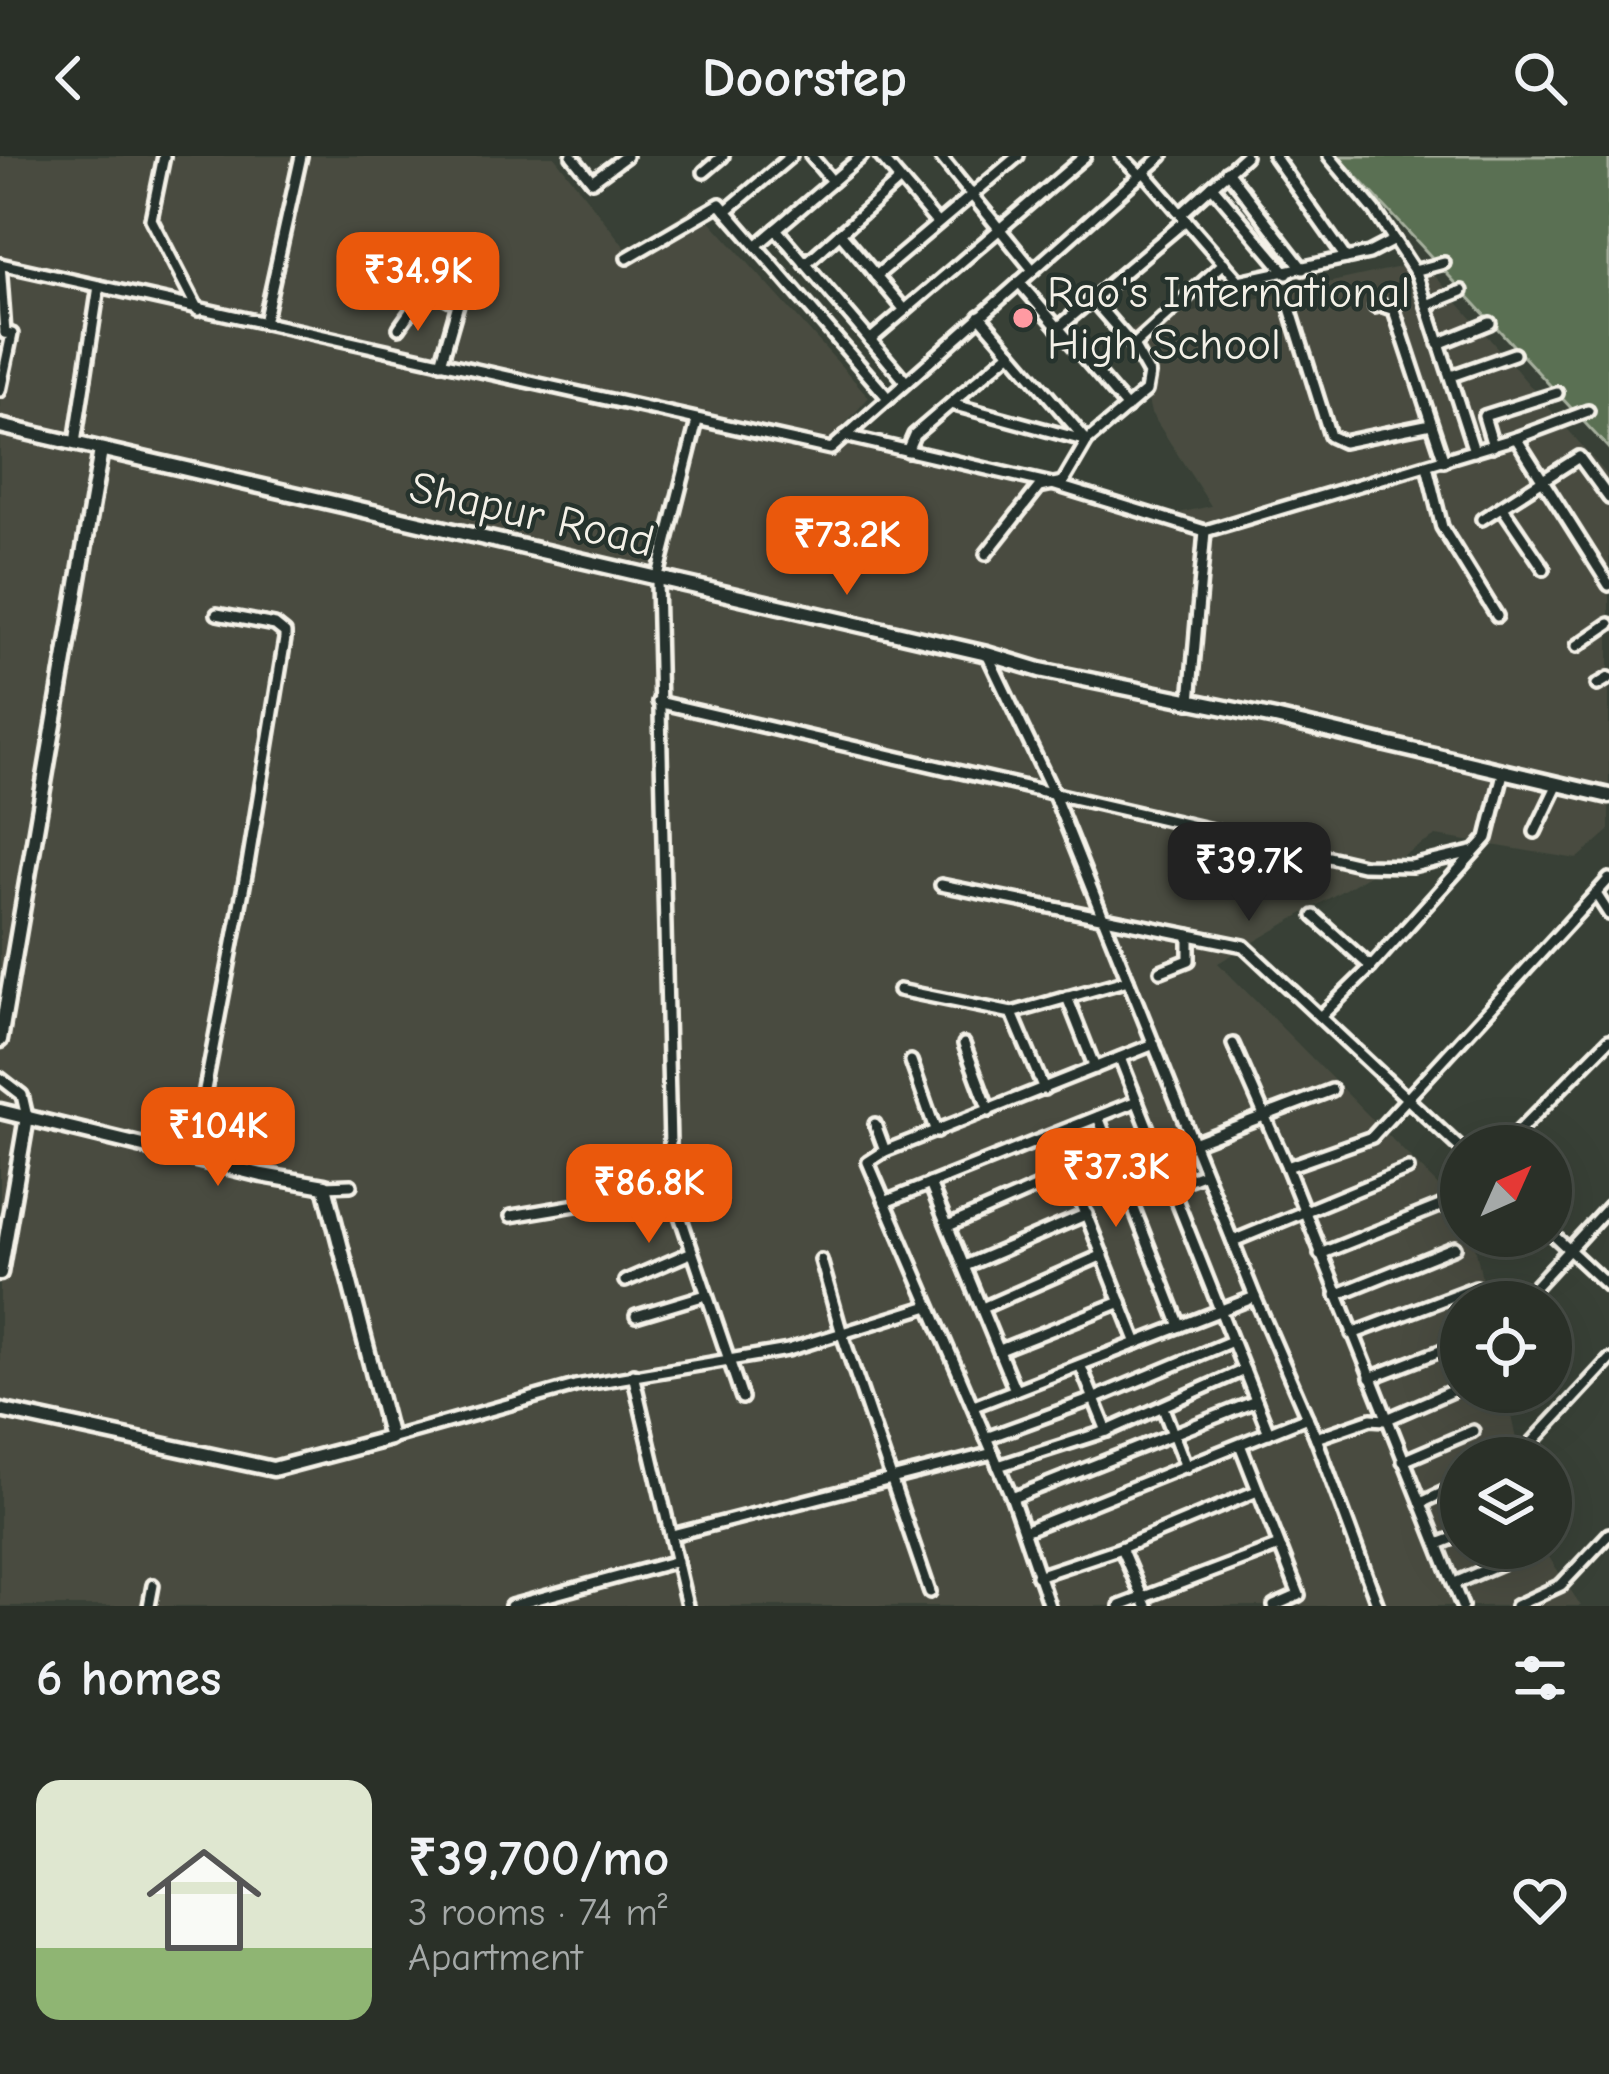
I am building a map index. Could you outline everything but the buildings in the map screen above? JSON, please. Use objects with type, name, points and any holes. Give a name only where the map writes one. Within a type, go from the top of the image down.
[{"type":"street","points":[[164,156],[151,219],[198,310]]},
{"type":"street","points":[[264,323],[301,156]]},
{"type":"street","points":[[572,156],[592,181],[626,156]]},
{"type":"street","points":[[704,172],[723,156]]},
{"type":"street","points":[[726,211],[791,156]]},
{"type":"street","points":[[811,156],[832,181]]},
{"type":"street","points":[[756,245],[862,156]]},
{"type":"street","points":[[880,156],[938,223]]},
{"type":"street","points":[[877,276],[1018,156]]},
{"type":"street","points":[[1061,156],[1072,168]]},
{"type":"street","points":[[871,340],[1085,156]]},
{"type":"street","points":[[1121,156],[1239,281],[1369,253],[1394,240]]},
{"type":"street","points":[[0,391],[12,334],[3,333],[0,264],[831,449],[1162,156]]},
{"type":"street","points":[[1058,328],[1246,156]]},
{"type":"street","points":[[1274,156],[1346,257]]},
{"type":"street","points":[[1329,156],[1375,211],[1414,271],[1474,452]]},
{"type":"street","points":[[943,157],[1033,270]]},
{"type":"street","points":[[1227,171],[1304,269]]},
{"type":"street","points":[[805,264],[900,180]]},
{"type":"street","points":[[1212,186],[1288,274]]},
{"type":"street","points":[[627,258],[720,204],[888,398]]},
{"type":"street","points":[[776,229],[906,382]]},
{"type":"street","points":[[840,233],[905,310]]},
{"type":"street","points":[[421,257],[417,280],[458,304],[441,363]]},
{"type":"street","points":[[1133,346],[1224,263]]},
{"type":"street","points":[[1414,271],[1444,263]]},
{"type":"street","points":[[1019,282],[1127,408]]},
{"type":"street","points":[[75,443],[99,286]]},
{"type":"street","points":[[399,328],[427,288]]},
{"type":"street","points":[[1427,305],[1462,291]]},
{"type":"street","points":[[986,554],[1039,488],[1064,482],[1087,441],[1146,391],[1148,374],[1133,346],[1092,299]]},
{"type":"street","points":[[1375,307],[1381,304],[1394,310],[1444,461]]},
{"type":"street","points":[[1290,308],[1330,436],[1343,442],[1430,424]]},
{"type":"street","points":[[980,316],[1087,441]]},
{"type":"street","points":[[1438,344],[1490,323]]},
{"type":"street","points":[[907,451],[914,435],[1011,352]]},
{"type":"street","points":[[1451,376],[1514,354]]},
{"type":"street","points":[[1493,446],[1484,416],[1557,393]]},
{"type":"street","points":[[951,404],[1087,441]]},
{"type":"street","points":[[845,436],[1052,484],[1205,531],[1474,452],[1588,411]]},
{"type":"street","points":[[698,421],[657,580],[671,1189],[742,1398]]},
{"type":"street","name":"Shapur Road","points":[[0,426],[1040,670],[1275,718],[1609,796]]},
{"type":"street","points":[[1516,438],[1609,585]]},
{"type":"street","points":[[0,1040],[101,450]]},
{"type":"street","points":[[1482,518],[1579,457],[1609,498]]},
{"type":"street","points":[[1427,466],[1442,527],[1497,616]]},
{"type":"street","points":[[1502,507],[1544,569]]},
{"type":"street","points":[[1190,701],[1205,531]]},
{"type":"street","points":[[192,1158],[285,639],[281,628],[217,614]]},
{"type":"street","points":[[1577,646],[1609,624]]},
{"type":"street","points":[[987,654],[1052,790],[1316,1438],[1378,1606]]},
{"type":"street","points":[[1598,686],[1609,678]]},
{"type":"street","points":[[658,702],[1363,866],[1412,866],[1472,852]]},
{"type":"street","points":[[1322,1016],[1487,838],[1503,773]]},
{"type":"street","points":[[1535,832],[1557,786]]},
{"type":"street","points":[[1287,1167],[1372,1137],[1609,879]]},
{"type":"street","points":[[941,885],[1244,946],[1440,1130]]},
{"type":"street","points":[[1596,894],[1609,914]]},
{"type":"street","points":[[1314,916],[1371,968]]},
{"type":"street","points":[[1161,971],[1189,960],[1189,934]]},
{"type":"street","points":[[899,990],[1012,1013],[1128,980]]},
{"type":"street","points":[[1067,997],[1095,1068]]},
{"type":"street","points":[[1012,1013],[1044,1089]]},
{"type":"street","points":[[1525,1125],[1609,1040]]},
{"type":"street","points":[[964,1044],[989,1111]]},
{"type":"street","points":[[1048,1606],[1012,1498],[868,1167],[872,1157],[885,1151],[1154,1044]]},
{"type":"street","points":[[1233,1044],[1462,1606]]},
{"type":"street","points":[[1120,1058],[1269,1433]]},
{"type":"street","points":[[911,1061],[935,1132]]},
{"type":"street","points":[[0,1078],[22,1095],[27,1117],[0,1273]]},
{"type":"street","points":[[1193,1143],[1332,1090]]},
{"type":"street","points":[[885,1202],[1137,1101]]},
{"type":"street","points":[[0,1111],[192,1158],[325,1186],[351,1185]]},
{"type":"street","points":[[1098,1117],[1180,1326]]},
{"type":"street","points":[[875,1124],[885,1151]]},
{"type":"street","points":[[1055,1136],[1137,1343]]},
{"type":"street","points":[[1233,1241],[1408,1168]]},
{"type":"street","points":[[1171,1186],[1205,1173]]},
{"type":"street","points":[[948,1226],[1070,1174]]},
{"type":"street","points":[[930,1184],[1015,1390]]},
{"type":"street","points":[[325,1186],[390,1438]]},
{"type":"street","points":[[512,1216],[671,1189]]},
{"type":"street","points":[[1320,1254],[1440,1206]]},
{"type":"street","points":[[1572,1245],[1609,1206]]},
{"type":"street","points":[[965,1266],[1087,1214]]},
{"type":"street","points":[[625,1281],[691,1252]]},
{"type":"street","points":[[1336,1295],[1440,1253]]},
{"type":"street","points":[[1572,1253],[1609,1287]]},
{"type":"street","points":[[982,1308],[1102,1255]]},
{"type":"street","points":[[1540,1281],[1561,1257]]},
{"type":"street","points":[[821,1260],[930,1592]]},
{"type":"street","points":[[636,1316],[706,1295]]},
{"type":"street","points":[[974,1406],[1255,1297]]},
{"type":"street","points":[[1352,1334],[1440,1301]]},
{"type":"street","points":[[1000,1350],[1121,1302]]},
{"type":"street","points":[[0,1410],[273,1468],[633,1374],[788,1350],[929,1306]]},
{"type":"street","points":[[986,1438],[1093,1400],[1232,1341]]},
{"type":"street","points":[[1370,1378],[1440,1351]]},
{"type":"street","points":[[1538,1437],[1609,1360]]},
{"type":"street","points":[[1081,1367],[1106,1431]]},
{"type":"street","points":[[998,1466],[1106,1431],[1244,1370]]},
{"type":"street","points":[[633,1374],[687,1606]]},
{"type":"street","points":[[1316,1438],[1370,1418],[1385,1420],[1440,1396]]},
{"type":"street","points":[[1012,1498],[1256,1401]]},
{"type":"street","points":[[1163,1408],[1186,1468]]},
{"type":"street","points":[[1024,1532],[1307,1417]]},
{"type":"street","points":[[1402,1461],[1473,1431]]},
{"type":"street","points":[[1240,1447],[1299,1594],[1274,1606]]},
{"type":"street","points":[[672,1535],[993,1453]]},
{"type":"street","points":[[1037,1576],[1121,1548],[1257,1491]]},
{"type":"street","points":[[1421,1502],[1440,1493]]},
{"type":"street","points":[[1516,1606],[1561,1585],[1609,1534]]},
{"type":"street","points":[[1120,1606],[1144,1601],[1280,1546]]},
{"type":"street","points":[[1121,1548],[1144,1601]]},
{"type":"street","points":[[511,1606],[676,1561]]},
{"type":"street","points":[[1454,1583],[1488,1569]]},
{"type":"street","points":[[149,1606],[153,1585]]},
{"type":"shaded area","points":[[0,156],[554,156],[627,250],[696,205],[869,397],[832,439],[1174,514],[1211,506],[1151,413],[1131,329],[1423,262],[1609,477],[1609,831],[1577,859],[1436,836],[1218,963],[1440,1188],[1440,1257],[1477,1257],[1483,1281],[1440,1281],[1440,1413],[1510,1413],[1516,1437],[1440,1437],[1440,1569],[1557,1569],[1581,1606],[0,1606]]},
{"type":"green space","points":[[1609,156],[1609,449],[1340,158]]},
{"type":"place","name":"Rao's International High School","points":[[1023,318]]}]
